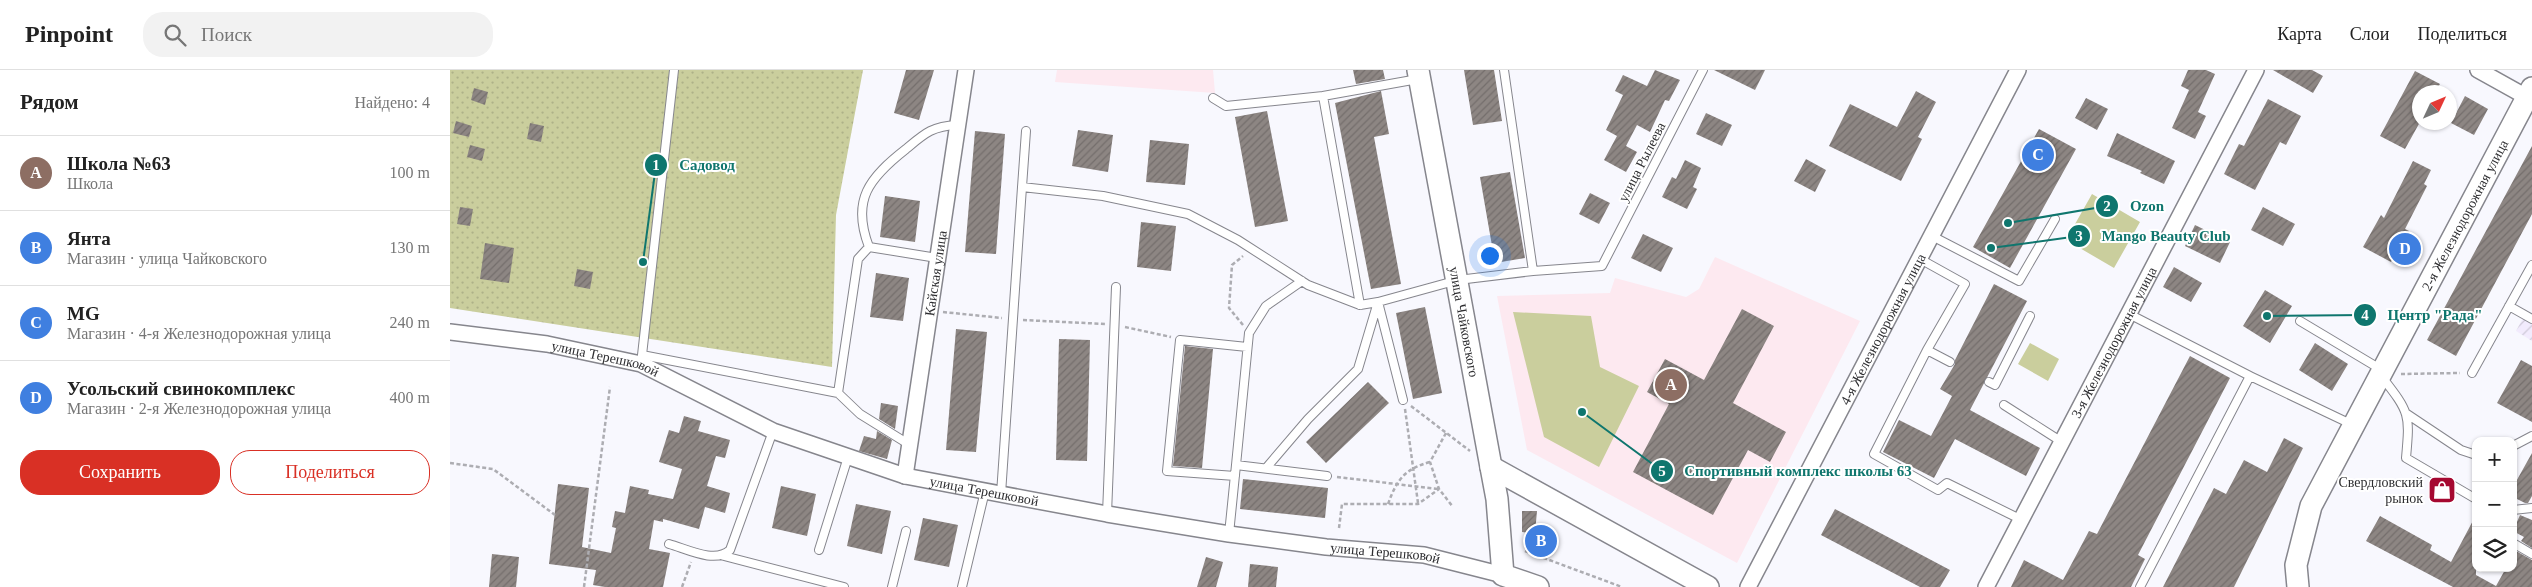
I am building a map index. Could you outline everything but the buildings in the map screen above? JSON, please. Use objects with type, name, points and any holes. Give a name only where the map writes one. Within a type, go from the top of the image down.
[{"type":"street","name":"Кайская улица","points":[[905,476],[966,70]]},
{"type":"street","name":"4-я Железнодорожная улица","points":[[1748,587],[2018,70]]},
{"type":"street","name":"3-я Железнодорожная улица","points":[[1986,587],[2256,70]]},
{"type":"street","points":[[2478,70],[2530,95]]},
{"type":"street","name":"улица Чайковского","points":[[1419,74],[1492,467],[1502,575]]},
{"type":"street","name":"2-я Железнодорожная улица","points":[[2298,587],[2296,564],[2311,506],[2530,95]]},
{"type":"street","name":"улица Терешковой","points":[[450,332],[547,344],[641,360],[773,431],[905,476],[1108,514],[1229,534],[1326,547],[1424,555],[1502,575],[1538,587]]},
{"type":"street","points":[[1492,467],[1708,587]]},
{"type":"lane","points":[[674,70],[641,360],[838,393],[860,414],[910,445]]},
{"type":"lane","points":[[1022,187],[1103,196],[1188,214],[1252,249],[1302,281],[1360,305],[1378,302],[1458,280],[1534,271],[1504,70]]},
{"type":"lane","name":"улица Рылеева","points":[[1534,271],[1602,266],[1704,70]]},
{"type":"lane","points":[[1213,98],[1226,106],[1323,96],[1419,74]]},
{"type":"lane","points":[[1323,96],[1360,305]]},
{"type":"lane","points":[[869,247],[861,227],[861,210],[870,181],[885,165],[928,131],[939,126],[957,125]]},
{"type":"lane","points":[[1001,494],[1026,131]]},
{"type":"lane","points":[[1932,236],[2019,281],[2055,219]]},
{"type":"lane","points":[[838,393],[858,259],[869,247]]},
{"type":"lane","points":[[869,247],[937,258]]},
{"type":"lane","points":[[1920,258],[1965,284],[1927,350],[1874,454],[1938,490],[1947,482],[2022,520]]},
{"type":"lane","points":[[2472,373],[2532,265]]},
{"type":"lane","points":[[1229,534],[1249,333],[1266,306],[1302,281]]},
{"type":"lane","points":[[1108,514],[1116,288]]},
{"type":"lane","points":[[1378,302],[1404,400]]},
{"type":"lane","points":[[1267,468],[1308,419],[1358,369],[1378,302]]},
{"type":"lane","points":[[2509,306],[2532,319]]},
{"type":"lane","points":[[2128,314],[2250,376],[2353,425]]},
{"type":"lane","points":[[1989,382],[1994,385],[2030,316]]},
{"type":"lane","points":[[2300,321],[2381,372],[2407,414],[2409,424],[2406,458],[2472,497]]},
{"type":"lane","points":[[1235,476],[1167,471],[1180,340],[1248,347]]},
{"type":"lane","points":[[1927,350],[1950,362]]},
{"type":"lane","points":[[2140,587],[2250,376]]},
{"type":"lane","points":[[2004,405],[2062,442]]},
{"type":"lane","points":[[2407,414],[2461,450],[2472,454]]},
{"type":"lane","points":[[724,556],[730,550],[773,431]]},
{"type":"lane","points":[[2517,444],[2532,436]]},
{"type":"lane","points":[[819,550],[848,457]]},
{"type":"lane","points":[[1236,465],[1327,476]]},
{"type":"lane","points":[[962,587],[986,491]]},
{"type":"lane","points":[[2517,510],[2532,508]]},
{"type":"lane","points":[[892,587],[906,531]]},
{"type":"lane","points":[[669,544],[713,557],[724,556],[815,583],[844,587]]},
{"type":"lane","points":[[2517,545],[2532,554]]},
{"type":"path","points":[[1249,333],[1229,308],[1232,265],[1252,249]]},
{"type":"path","points":[[929,311],[1013,319],[1114,325],[1180,340]]},
{"type":"path","points":[[2381,372],[2472,373]]},
{"type":"path","points":[[584,587],[610,387]]},
{"type":"path","points":[[1404,400],[1492,467]]},
{"type":"path","points":[[1404,400],[1418,504]]},
{"type":"path","points":[[1388,504],[1395,484],[1413,467],[1430,462],[1446,433]]},
{"type":"path","points":[[1430,462],[1440,489],[1454,507]]},
{"type":"path","points":[[450,463],[493,469],[555,515]]},
{"type":"path","points":[[1327,476],[1440,489]]},
{"type":"path","points":[[1339,528],[1342,504],[1418,504],[1440,489]]},
{"type":"path","points":[[1525,551],[1622,587]]},
{"type":"path","points":[[682,587],[695,552]]},
{"type":"shaded area","points":[[1057,70],[1213,70],[1215,93],[1055,82]]},
{"type":"shaded area","points":[[1715,257],[1860,321],[1737,563],[1527,450],[1497,296],[1610,293],[1615,278],[1686,297],[1699,289]]},
{"type":"shaded area","points":[[2523,318],[2532,323],[2532,341],[2516,331]]},
{"type":"green space","points":[[450,70],[863,70],[836,215],[832,367],[450,308]]},
{"type":"green space","points":[[2092,194],[2140,222],[2114,268],[2066,240]]},
{"type":"green space","points":[[1513,312],[1591,316],[1600,367],[1639,386],[1599,467],[1544,437]]},
{"type":"green space","points":[[2030,343],[2059,359],[2048,381],[2018,364]]},
{"type":"place","name":"MG","points":[[2038,155]]},
{"type":"place","name":"Ozon","points":[[2008,223]]},
{"type":"place","name":"Mango Beauty Club","points":[[1991,248]]},
{"type":"place","name":"Усольский свинокомплекс","points":[[2405,249]]},
{"type":"place","name":"Садовод","points":[[643,262]]},
{"type":"place","name":"Центр \"Рада\"","points":[[2267,316]]},
{"type":"place","name":"Школа №63","points":[[1671,385]]},
{"type":"place","name":"Спортивный комплекс школы 63","points":[[1582,412]]},
{"type":"place","name":"Свердловский рынок","points":[[2442,490]]},
{"type":"place","name":"Янта","points":[[1541,541]]}]
